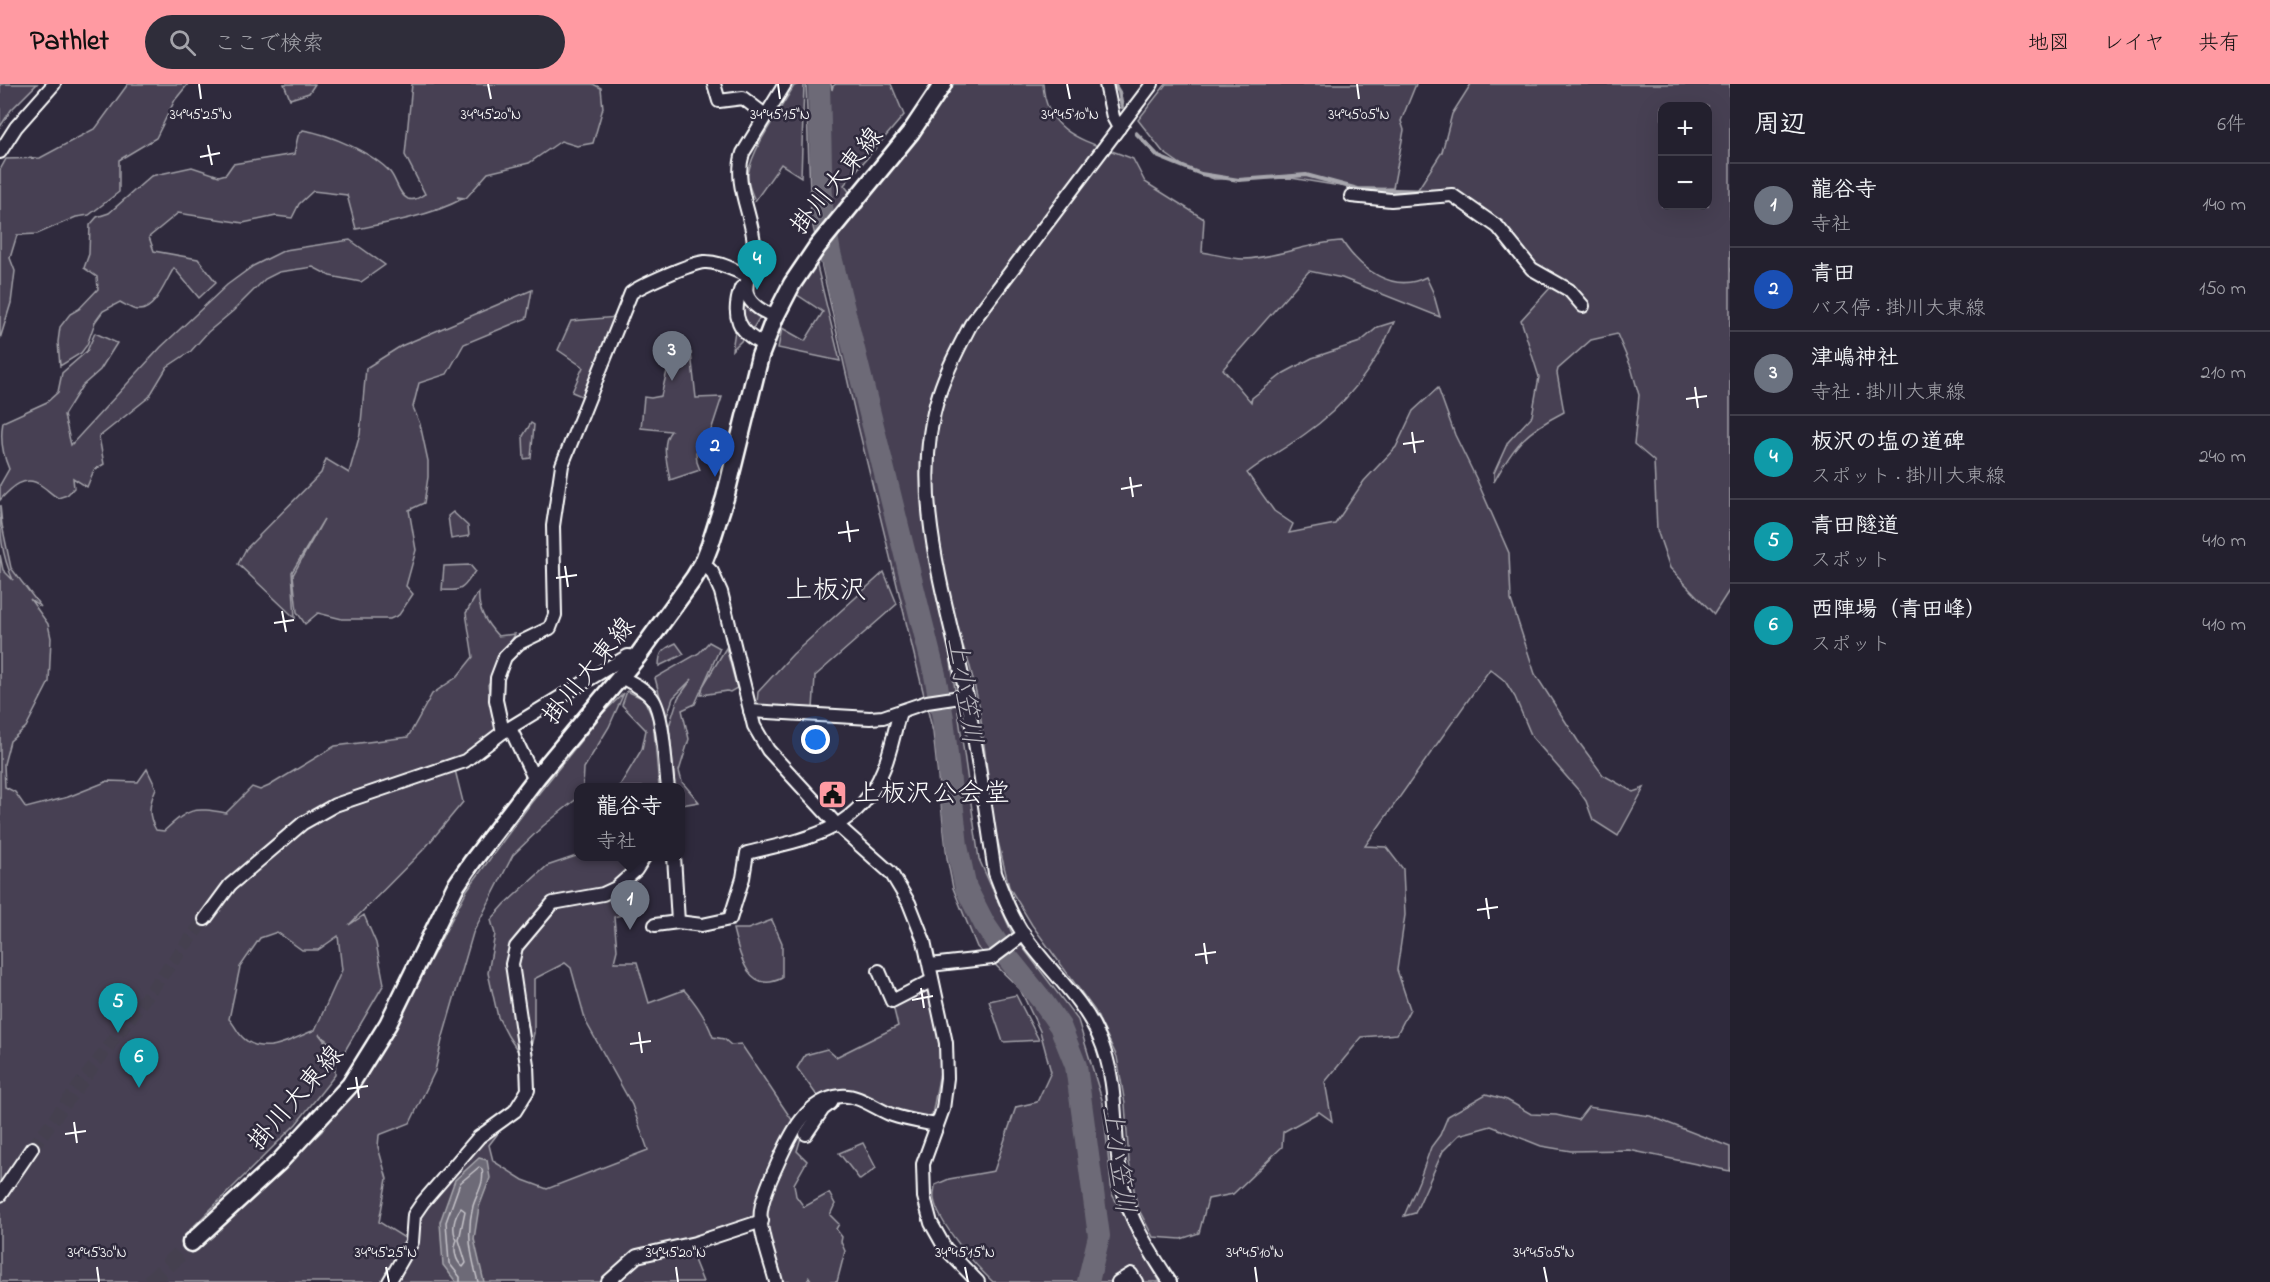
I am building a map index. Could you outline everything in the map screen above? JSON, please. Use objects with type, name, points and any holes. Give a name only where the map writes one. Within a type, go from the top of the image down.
[{"type":"main road","name":"掛川大東線","points":[[191,1243],[279,1162],[350,1085],[388,1024],[455,887],[537,777],[637,657],[703,563],[725,498],[764,345],[775,317],[792,284],[817,247],[911,132],[943,84]]},
{"type":"street","points":[[0,152],[16,127],[54,84]]},
{"type":"street","points":[[714,84],[719,101],[742,98],[765,115]]},
{"type":"street","points":[[775,317],[754,305],[747,295],[748,280],[754,258],[754,243],[740,181],[740,164],[743,153],[785,84]]},
{"type":"street","points":[[1106,84],[1113,117],[1119,128]]},
{"type":"street","points":[[1152,84],[971,324],[953,357],[939,395],[932,425],[928,458],[928,495],[935,548],[967,696],[995,873],[1021,937],[1084,1008],[1100,1038],[1110,1071],[1122,1186],[1133,1219],[1170,1282]]},
{"type":"street","points":[[1351,196],[1391,200],[1452,195],[1498,227],[1532,269],[1569,290],[1583,306]]},
{"type":"street","points":[[537,777],[532,774],[506,730],[495,700],[497,678],[505,657],[519,643],[550,628],[555,615],[553,526],[562,465],[631,293],[641,286],[703,262],[716,264],[748,280]]},
{"type":"street","points":[[748,280],[741,288],[737,300],[740,327],[745,334],[764,345]]},
{"type":"street","points":[[703,563],[712,572],[721,592],[754,726],[768,750],[837,825],[891,873],[909,903],[930,965],[946,1043],[947,1078],[943,1109],[923,1164],[924,1197],[931,1223],[945,1248],[978,1282]]},
{"type":"street","points":[[205,919],[230,885],[303,824],[335,805],[465,761],[506,730],[622,659],[628,656],[637,657]]},
{"type":"street","points":[[621,676],[645,690],[654,700],[659,714],[667,783]]},
{"type":"street","points":[[750,711],[870,718],[883,717],[927,702],[967,696]]},
{"type":"street","points":[[655,925],[678,922],[702,925],[730,919],[743,878],[747,852],[808,839],[849,819],[865,803],[883,770],[900,712]]},
{"type":"street","points":[[389,1282],[412,1242],[414,1215],[423,1202],[479,1137],[515,1111],[528,1090],[527,1065],[512,964],[516,947],[553,903],[603,894],[616,888],[636,870],[642,861]]},
{"type":"street","points":[[674,861],[678,922]]},
{"type":"street","points":[[930,965],[992,958],[1021,937]]},
{"type":"street","points":[[879,971],[892,1001],[932,981]]},
{"type":"street","points":[[776,1282],[761,1211],[770,1181],[794,1127],[814,1107],[844,1095],[893,1116],[937,1125]]},
{"type":"street","points":[[806,1134],[828,1104],[851,1097]]},
{"type":"street","points":[[0,1195],[32,1148]]},
{"type":"street","points":[[608,1282],[637,1256],[695,1243],[762,1221]]},
{"type":"street","points":[[1118,1282],[1131,1274],[1136,1282]]},
{"type":"shaded area","points":[[0,84],[37,84],[11,110],[0,127]]},
{"type":"shaded area","points":[[128,84],[188,84],[175,100],[156,138],[119,160],[119,192],[89,215],[76,217],[37,234],[17,235],[10,258],[15,271],[11,303],[0,339],[0,170],[6,159],[40,158],[96,128]]},
{"type":"shaded area","points":[[284,84],[315,84],[309,93],[290,99]]},
{"type":"shaded area","points":[[412,84],[593,84],[601,88],[603,108],[593,143],[577,146],[561,141],[529,163],[488,173],[466,198],[457,197],[462,199],[438,210],[410,218],[356,229],[347,195],[313,191],[299,204],[292,218],[276,216],[243,223],[178,213],[149,237],[154,251],[198,259],[216,282],[199,298],[174,268],[150,306],[136,310],[120,302],[103,311],[95,322],[87,345],[81,353],[60,366],[58,342],[60,327],[70,314],[79,309],[98,289],[97,277],[84,268],[89,254],[90,225],[97,217],[109,213],[151,176],[192,167],[219,176],[226,174],[233,164],[294,154],[298,136],[303,130],[337,140],[373,158],[390,172],[402,194],[408,199],[415,199],[425,194],[405,155]]},
{"type":"shaded area","points":[[804,84],[801,177],[781,164],[755,201],[748,174],[755,152],[794,86]]},
{"type":"shaded area","points":[[806,84],[831,84],[832,90],[836,84],[891,84],[904,115],[844,185],[862,208],[952,84],[1043,84],[1046,102],[1062,127],[1088,142],[1133,159],[1145,182],[1204,219],[1202,252],[1244,259],[1257,258],[1342,241],[1358,261],[1378,276],[1401,282],[1426,277],[1440,317],[1342,278],[1309,271],[1223,369],[1251,402],[1252,398],[1284,373],[1312,358],[1360,342],[1378,327],[1394,322],[1378,355],[1346,398],[1320,423],[1247,473],[1274,511],[1293,524],[1289,533],[1335,524],[1364,481],[1396,447],[1413,411],[1438,388],[1455,435],[1509,553],[1511,600],[1535,674],[1603,775],[1633,792],[1644,788],[1618,836],[1593,820],[1586,801],[1579,791],[1532,737],[1515,697],[1505,681],[1490,669],[1365,846],[1386,847],[1403,869],[1405,915],[1397,970],[1410,1009],[1397,1034],[1362,1037],[1325,1082],[1332,1121],[1319,1112],[1283,1132],[1282,1147],[1233,1194],[1208,1199],[1199,1233],[1181,1239],[1153,1237],[1137,1206],[1129,1162],[1125,1104],[1117,1057],[1095,1011],[1032,925],[1009,887],[994,825],[979,705],[970,667],[938,570],[979,859],[1012,933],[1078,1020],[1103,1103],[1112,1194],[1160,1282],[1094,1282],[1089,1256],[1081,1282],[993,1282],[967,1255],[942,1220],[934,1199],[935,1185],[949,1179],[994,1171],[1016,1107],[1037,1102],[1051,1072],[1040,1031],[1020,989],[977,947],[953,888],[947,858],[933,732],[857,422],[811,218]]},
{"type":"shaded area","points":[[1166,84],[1416,84],[1401,121],[1404,130],[1393,188],[1365,190],[1291,178],[1214,179],[1189,170],[1163,152],[1138,120]]},
{"type":"shaded area","points":[[1471,84],[1730,84],[1730,589],[1714,614],[1670,568],[1657,530],[1654,461],[1634,444],[1639,395],[1631,367],[1617,334],[1591,340],[1558,369],[1564,412],[1522,440],[1494,482],[1494,473],[1508,442],[1532,416],[1539,377],[1521,320],[1551,287],[1498,227],[1452,195],[1413,197],[1442,152],[1452,114]]},
{"type":"shaded area","points":[[350,240],[385,265],[361,282],[330,276],[313,267],[279,272],[265,279],[191,351],[167,367],[149,397],[99,437],[104,464],[94,470],[87,487],[73,478],[74,488],[67,495],[58,498],[36,482],[30,481],[14,487],[0,500],[0,485],[9,469],[2,446],[3,422],[47,402],[58,392],[62,373],[87,351],[95,333],[117,343],[100,370],[82,386],[64,415],[71,445],[161,347],[227,285],[253,266],[285,250]]},
{"type":"shaded area","points":[[816,262],[840,361],[778,348],[782,328],[805,341],[823,312],[796,294]]},
{"type":"shaded area","points":[[532,290],[527,318],[464,344],[447,374],[419,383],[413,407],[420,424],[428,461],[428,477],[424,503],[409,510],[416,550],[406,586],[413,594],[399,615],[390,619],[342,619],[318,613],[305,624],[297,612],[293,575],[324,519],[292,572],[295,618],[238,564],[246,549],[321,473],[326,459],[349,473],[360,434],[366,368],[401,346]]},
{"type":"shaded area","points":[[740,299],[760,317],[752,330],[732,350]]},
{"type":"shaded area","points":[[617,317],[584,397],[572,392],[583,367],[558,350],[571,321]]},
{"type":"shaded area","points":[[691,353],[696,398],[722,397],[706,446],[696,452],[700,470],[670,480],[665,448],[671,431],[641,428],[644,397],[661,396],[668,367]]},
{"type":"shaded area","points":[[531,423],[534,425],[531,458],[524,459],[523,436]]},
{"type":"shaded area","points":[[0,505],[11,568],[41,607],[30,599],[48,624],[51,638],[49,682],[26,727],[10,741],[4,764],[5,787],[15,792],[26,808],[68,797],[108,781],[138,782],[147,769],[156,788],[150,809],[156,830],[164,831],[192,811],[206,810],[226,813],[252,787],[260,790],[269,786],[335,746],[408,737],[432,694],[457,677],[473,657],[466,613],[479,591],[481,610],[486,621],[498,636],[515,634],[488,685],[496,734],[455,770],[463,802],[425,848],[349,925],[364,915],[376,943],[384,984],[343,1054],[319,1034],[335,1054],[335,1075],[296,1124],[185,1235],[197,1248],[322,1131],[432,957],[467,890],[531,803],[603,713],[624,693],[609,727],[584,768],[583,783],[574,783],[574,801],[543,826],[513,855],[473,933],[435,1071],[410,1123],[379,1135],[378,1147],[387,1179],[379,1222],[411,1242],[413,1225],[453,1164],[515,1111],[489,1145],[493,1161],[523,1180],[547,1189],[648,1150],[632,1105],[586,1022],[571,968],[565,963],[534,979],[534,1033],[527,1065],[498,1017],[488,973],[495,934],[491,920],[547,866],[574,857],[574,861],[637,861],[624,891],[625,914],[614,917],[617,950],[614,962],[637,962],[649,1003],[684,990],[701,1012],[713,1037],[724,1039],[731,1045],[741,1044],[794,1123],[817,1113],[802,1134],[797,1151],[807,1161],[794,1184],[796,1196],[804,1207],[829,1193],[835,1204],[830,1215],[839,1224],[836,1229],[842,1237],[841,1242],[845,1251],[837,1282],[812,1282],[809,1277],[807,1282],[775,1282],[755,1223],[672,1249],[690,1250],[703,1282],[0,1282],[0,555],[3,570],[13,580],[1,534]],"holes":[[[277,932],[302,950],[318,950],[338,936],[342,970],[315,1030],[272,1046],[255,1045],[241,1036],[229,1019],[240,967],[260,938]]]},
{"type":"shaded area","points":[[453,512],[468,526],[469,536],[451,539],[448,516]]},
{"type":"shaded area","points":[[470,565],[475,571],[463,587],[455,590],[442,590],[444,566]]},
{"type":"shaded area","points":[[884,572],[897,604],[815,676],[813,709],[756,714],[758,692],[793,654]]},
{"type":"shaded area","points":[[709,642],[720,648],[695,704],[682,710],[689,739],[679,771],[683,783],[675,783],[669,726],[678,698],[692,679],[673,698],[666,719],[655,678],[699,653]]},
{"type":"shaded area","points":[[676,643],[684,654],[659,666],[663,652]]},
{"type":"shaded area","points":[[726,648],[737,688],[730,692],[701,695],[703,686]]},
{"type":"shaded area","points":[[627,691],[644,699],[653,719],[659,783],[621,783],[642,749],[646,730],[622,705]]},
{"type":"shaded area","points":[[685,786],[699,802],[685,804]]},
{"type":"shaded area","points":[[772,920],[782,943],[782,978],[770,982],[753,977],[747,969],[738,949],[733,929],[748,929]]},
{"type":"shaded area","points":[[929,985],[943,1056],[931,1121],[832,1095],[832,1090],[818,1097],[797,1068],[805,1055],[827,1049],[836,1057],[898,1026],[892,1002]]},
{"type":"shaded area","points":[[1016,995],[1039,1040],[1003,1042],[989,1001]]},
{"type":"shaded area","points":[[1486,1094],[1507,1100],[1531,1114],[1556,1115],[1578,1120],[1588,1107],[1650,1116],[1730,1147],[1730,1171],[1629,1150],[1571,1151],[1541,1146],[1491,1126],[1459,1135],[1443,1151],[1415,1213],[1404,1216],[1431,1147],[1440,1135],[1448,1116]]},
{"type":"shaded area","points":[[863,1143],[876,1168],[860,1180],[839,1153]]},
{"type":"water","points":[[479,1158],[487,1160],[490,1178],[479,1207],[474,1239],[484,1282],[456,1282],[443,1265],[440,1222],[455,1180]]},
{"type":"waterway","name":"上小笠川","points":[[819,84],[822,206],[830,253],[935,675],[943,718],[957,846],[966,888],[985,925],[1004,953],[1060,1026],[1076,1066],[1099,1236],[1088,1282]]},
{"type":"waterway","points":[[1114,84],[1119,92],[1122,107]]},
{"type":"waterway","points":[[1136,133],[1159,157],[1201,174],[1239,180],[1306,175],[1358,189],[1436,191]]},
{"type":"tunnel","points":[[32,1148],[205,919]]},
{"type":"tunnel","points":[[150,1282],[191,1243]]},
{"type":"place","name":"板沢の塩の道碑","points":[[757,290]]},
{"type":"place","name":"津嶋神社","points":[[672,381]]},
{"type":"place","name":"青田","points":[[715,477]]},
{"type":"place","name":"上板沢公会堂","points":[[833,795]]},
{"type":"place","name":"龍谷寺","points":[[630,930]]},
{"type":"place","name":"青田隧道","points":[[118,1033]]},
{"type":"place","name":"西陣場（青田峰）","points":[[139,1088]]},
{"type":"district","name":"上板沢","points":[[826,591]]}]
